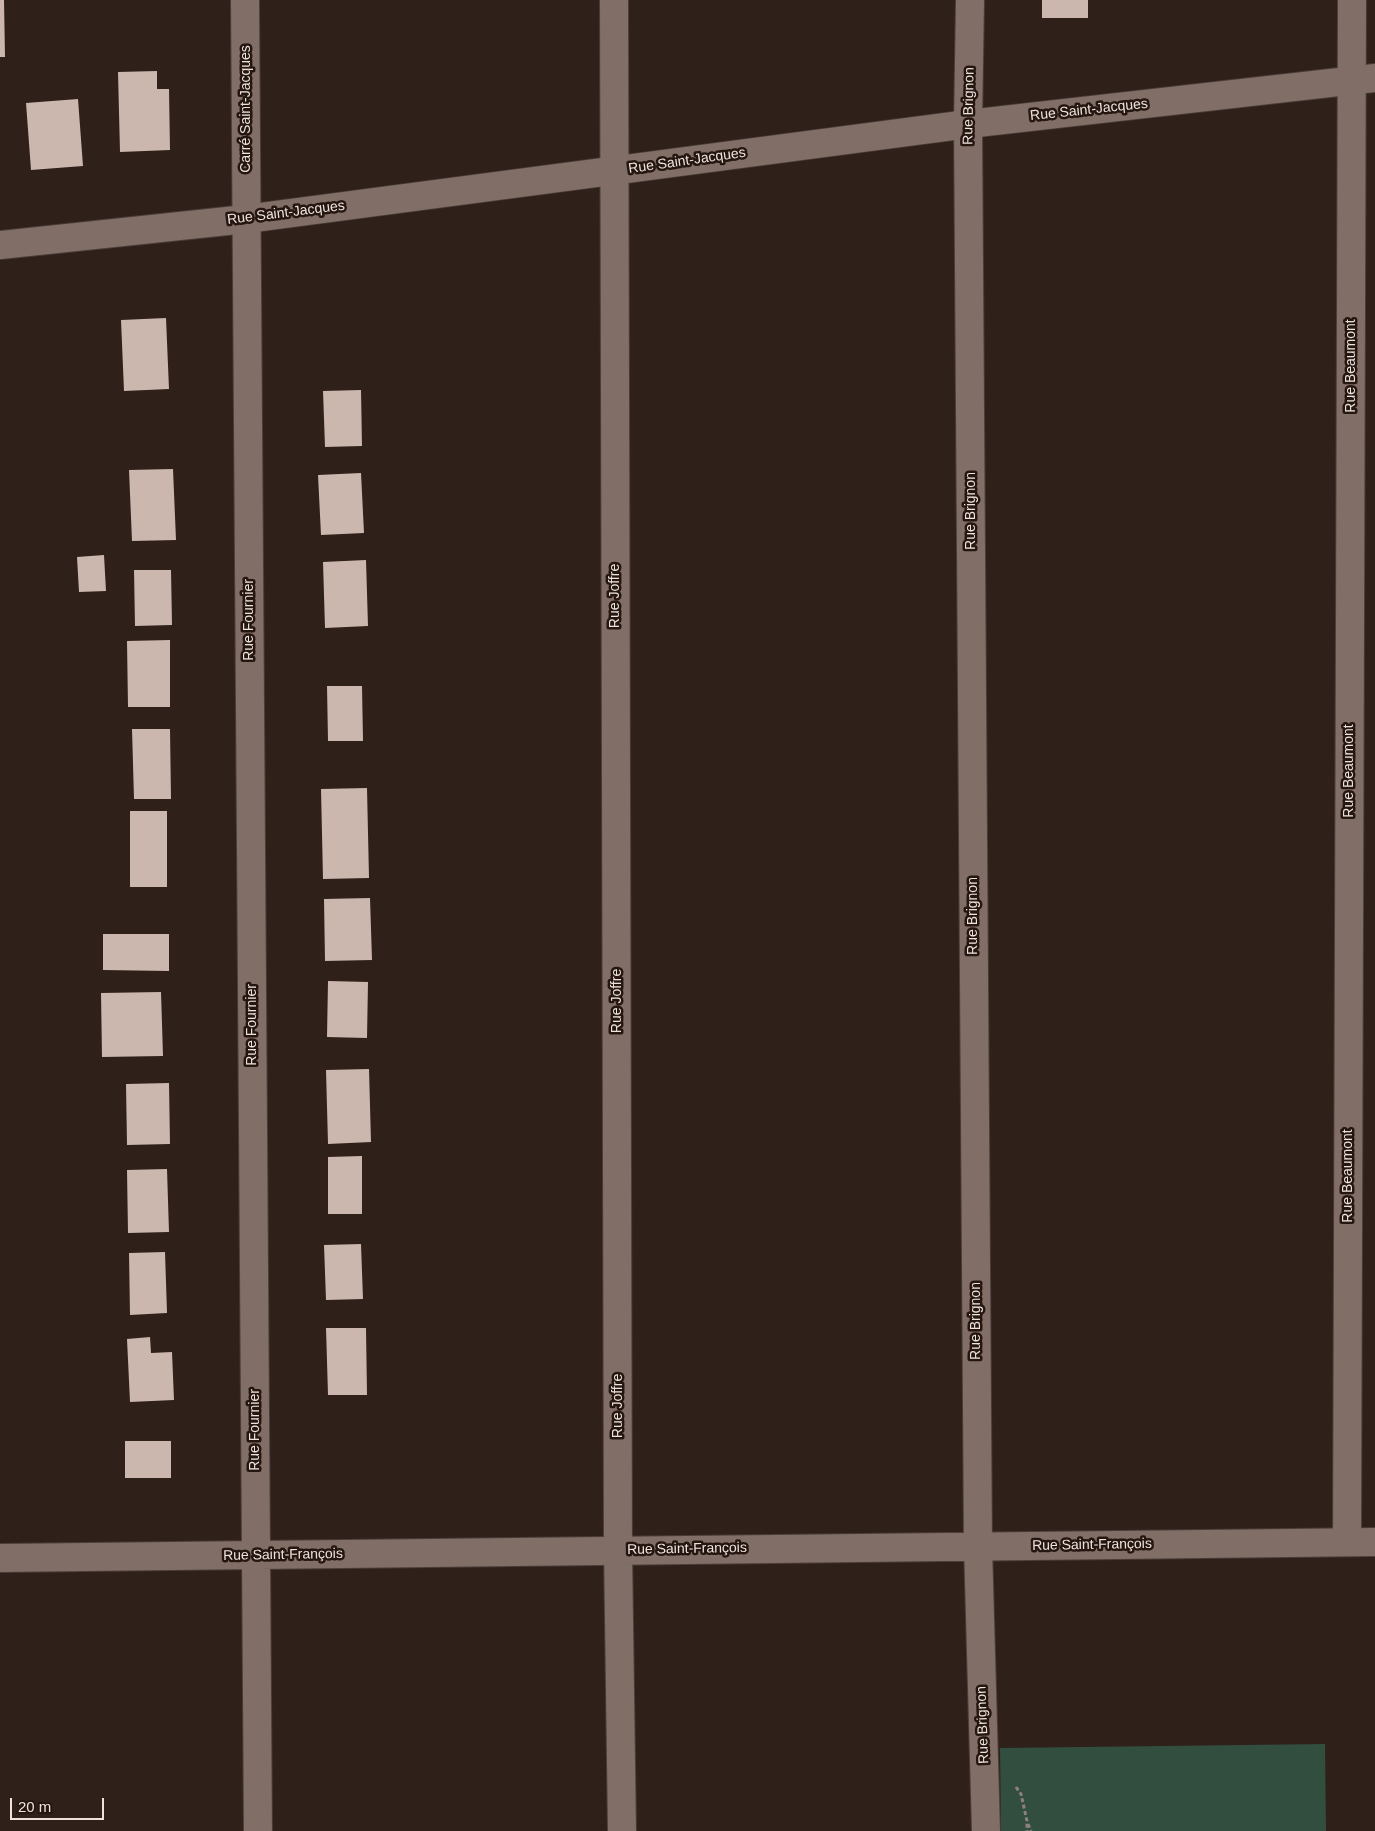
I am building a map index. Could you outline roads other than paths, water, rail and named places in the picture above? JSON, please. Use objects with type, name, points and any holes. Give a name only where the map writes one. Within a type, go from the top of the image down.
[{"type":"street","name":"Carré Saint-Jacques","points":[[245,0],[246,219]]},
{"type":"street","points":[[614,0],[614,171]]},
{"type":"street","name":"Rue Brignon","points":[[970,0],[968,124],[978,1546],[986,1831]]},
{"type":"street","name":"Rue Beaumont","points":[[1346,1542],[1363,79],[1352,0]]},
{"type":"street","name":"Rue Saint-Jacques","points":[[0,245],[246,219],[968,124],[1363,79]]},
{"type":"street","name":"Rue Joffre","points":[[614,171],[618,1550],[622,1831]]},
{"type":"street","name":"Rue Fournier","points":[[246,219],[258,1831]]},
{"type":"street","name":"Rue Saint-François","points":[[0,1558],[1375,1542]]}]
